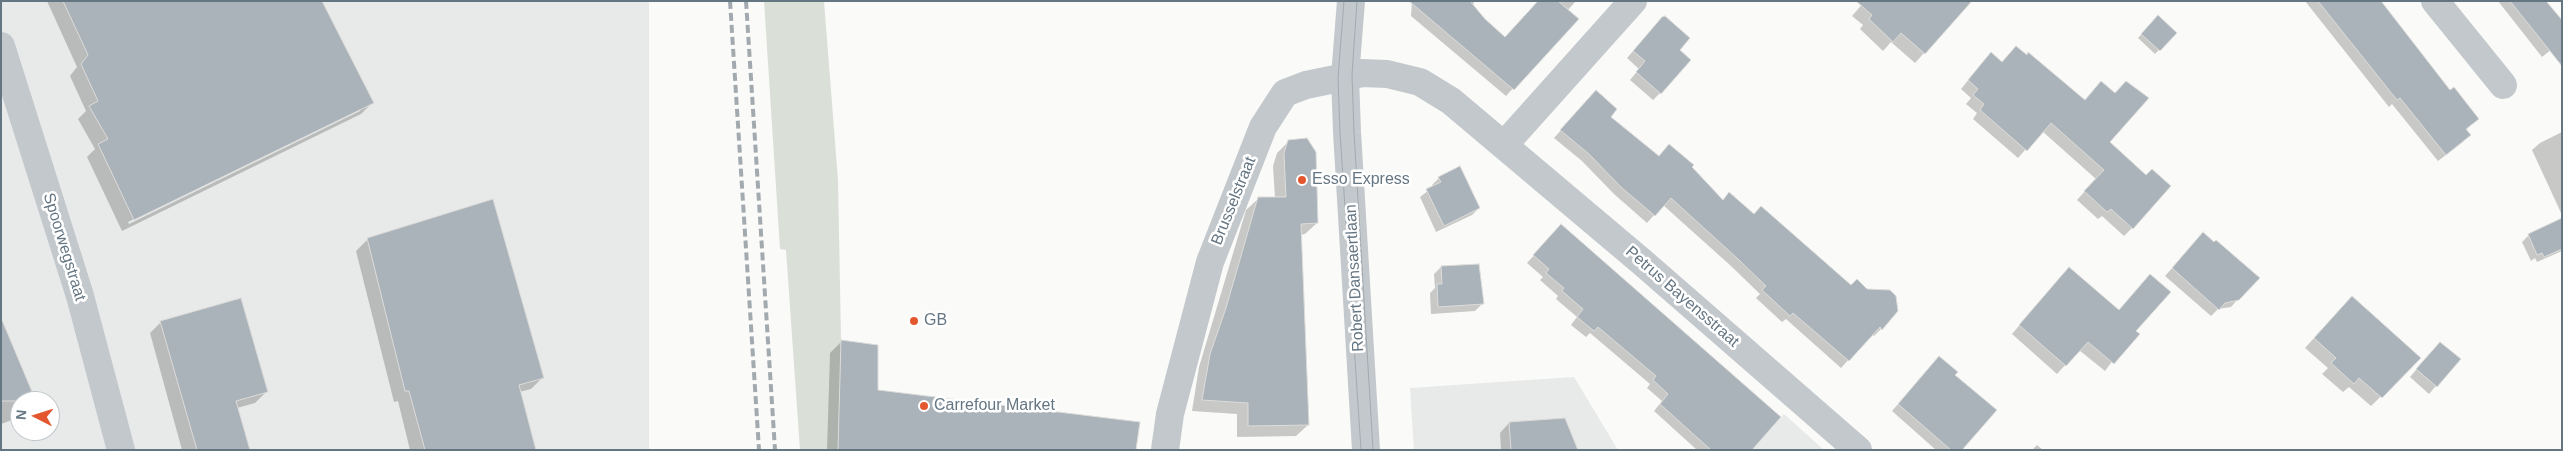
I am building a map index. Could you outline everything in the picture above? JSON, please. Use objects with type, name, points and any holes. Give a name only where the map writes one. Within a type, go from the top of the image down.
[{"type":"street","points":[[1345,76],[1351,1]]},
{"type":"street","points":[[1504,145],[1633,1]]},
{"type":"street","points":[[2435,1],[2503,85]]},
{"type":"street","name":"Spoorwegstraat","points":[[1,46],[80,296],[121,450]]},
{"type":"street","name":"Petrus Bayensstraat","points":[[1345,76],[1362,73],[1387,74],[1420,82],[1451,100],[1858,450]]},
{"type":"street","name":"Brusselstraat","points":[[1165,450],[1170,414],[1210,262],[1263,127],[1285,93],[1306,85],[1345,76]]},
{"type":"street","name":"Robert Dansaertlaan","points":[[1345,76],[1366,450]]},
{"type":"shaded area","points":[[1,1],[649,1],[649,450],[1,450]]},
{"type":"shaded area","points":[[764,1],[824,1],[838,180],[841,340],[838,450],[800,450],[786,250],[780,249]]},
{"type":"shaded area","points":[[1574,377],[1618,450],[1414,450],[1410,388]]},
{"type":"shaded area","points":[[1784,414],[1824,450],[1752,450]]},
{"type":"building","points":[[63,1],[322,1],[374,103],[134,220],[98,144],[108,139],[89,106],[98,101],[81,64],[88,55]]},
{"type":"building","points":[[1409,1],[1470,1],[1485,19],[1505,37],[1538,1],[1558,1],[1579,19],[1514,90]]},
{"type":"building","points":[[1856,1],[1972,1],[1925,54],[1901,33],[1893,42],[1869,19],[1872,15]]},
{"type":"building","points":[[2318,1],[2381,1],[2450,90],[2454,87],[2479,119],[2466,129],[2471,135],[2446,155],[2400,98],[2397,100]]},
{"type":"building","points":[[2510,1],[2546,1],[2562,20],[2562,66]]},
{"type":"building","points":[[2158,15],[2177,33],[2160,51],[2141,34]]},
{"type":"building","points":[[1665,16],[1690,38],[1680,50],[1691,60],[1661,94],[1636,72],[1645,61],[1633,51],[1662,17]]},
{"type":"building","points":[[2016,46],[2027,55],[2028,52],[2085,100],[2101,81],[2115,93],[2126,81],[2149,98],[2110,142],[2146,175],[2152,169],[2171,186],[2133,229],[2111,209],[2107,212],[2084,191],[2104,170],[2051,123],[2027,151],[1980,110],[1984,104],[1973,95],[1978,89],[1968,80],[1991,52],[2002,62]]},
{"type":"building","points":[[1596,90],[1617,109],[1611,117],[1659,156],[1669,144],[1694,165],[1692,167],[1723,200],[1729,192],[1754,214],[1761,206],[1851,285],[1857,279],[1867,289],[1890,290],[1896,296],[1898,311],[1882,330],[1880,327],[1849,361],[1793,313],[1790,316],[1762,290],[1766,286],[1671,198],[1655,216],[1621,187],[1589,154],[1560,130]]},
{"type":"building","points":[[1307,138],[1316,152],[1318,223],[1301,224],[1309,425],[1248,426],[1248,403],[1202,400],[1210,354],[1226,308],[1258,197],[1286,197],[1284,153],[1288,140]]},
{"type":"building","points":[[1460,166],[1480,208],[1444,226],[1426,189],[1441,182],[1438,177]]},
{"type":"building","points":[[493,199],[544,378],[519,385],[536,450],[425,450],[409,391],[405,391],[367,238]]},
{"type":"building","points":[[2562,218],[2562,249],[2544,257],[2542,253],[2537,255],[2528,234]]},
{"type":"building","points":[[1561,224],[1781,417],[1752,450],[1711,450],[1660,404],[1668,394],[1653,380],[1656,376],[1598,327],[1594,331],[1577,317],[1583,309],[1562,291],[1564,288],[1546,273],[1549,269],[1533,255]]},
{"type":"building","points":[[2203,232],[2214,242],[2216,240],[2260,278],[2239,300],[2225,303],[2219,310],[2172,268]]},
{"type":"building","points":[[1479,264],[1484,304],[1438,307],[1437,284],[1442,284],[1441,266]]},
{"type":"building","points":[[2069,267],[2119,310],[2150,274],[2171,292],[2136,331],[2140,334],[2114,364],[2088,342],[2066,366],[2019,325]]},
{"type":"building","points":[[2352,296],[2421,358],[2382,398],[2359,378],[2354,384],[2331,363],[2336,358],[2314,338]]},
{"type":"building","points":[[241,298],[268,392],[236,401],[250,450],[197,450],[160,321]]},
{"type":"building","points":[[2,320],[32,391],[10,391],[10,401],[1,401]]},
{"type":"building","name":"Carrefour Market","points":[[841,340],[878,345],[878,390],[1140,422],[1136,450],[838,450]]},
{"type":"building","points":[[2440,342],[2461,359],[2437,387],[2416,369]]},
{"type":"building","points":[[1939,356],[1958,372],[1955,375],[1997,410],[1962,450],[1951,450],[1898,404]]},
{"type":"building","points":[[1565,418],[1578,450],[1511,450],[1509,422]]},
{"type":"tram line","points":[[1344,1],[1338,78],[1340,132],[1361,450]]},
{"type":"tram line","points":[[1357,1],[1352,75],[1354,132],[1373,450]]},
{"type":"railway","points":[[730,1],[759,450]]},
{"type":"railway","points":[[746,1],[775,450]]},
{"type":"place","name":"Esso Express","points":[[1302,180]]},
{"type":"place","name":"GB","points":[[914,321]]},
{"type":"place","name":"Carrefour Market","points":[[924,406]]}]
